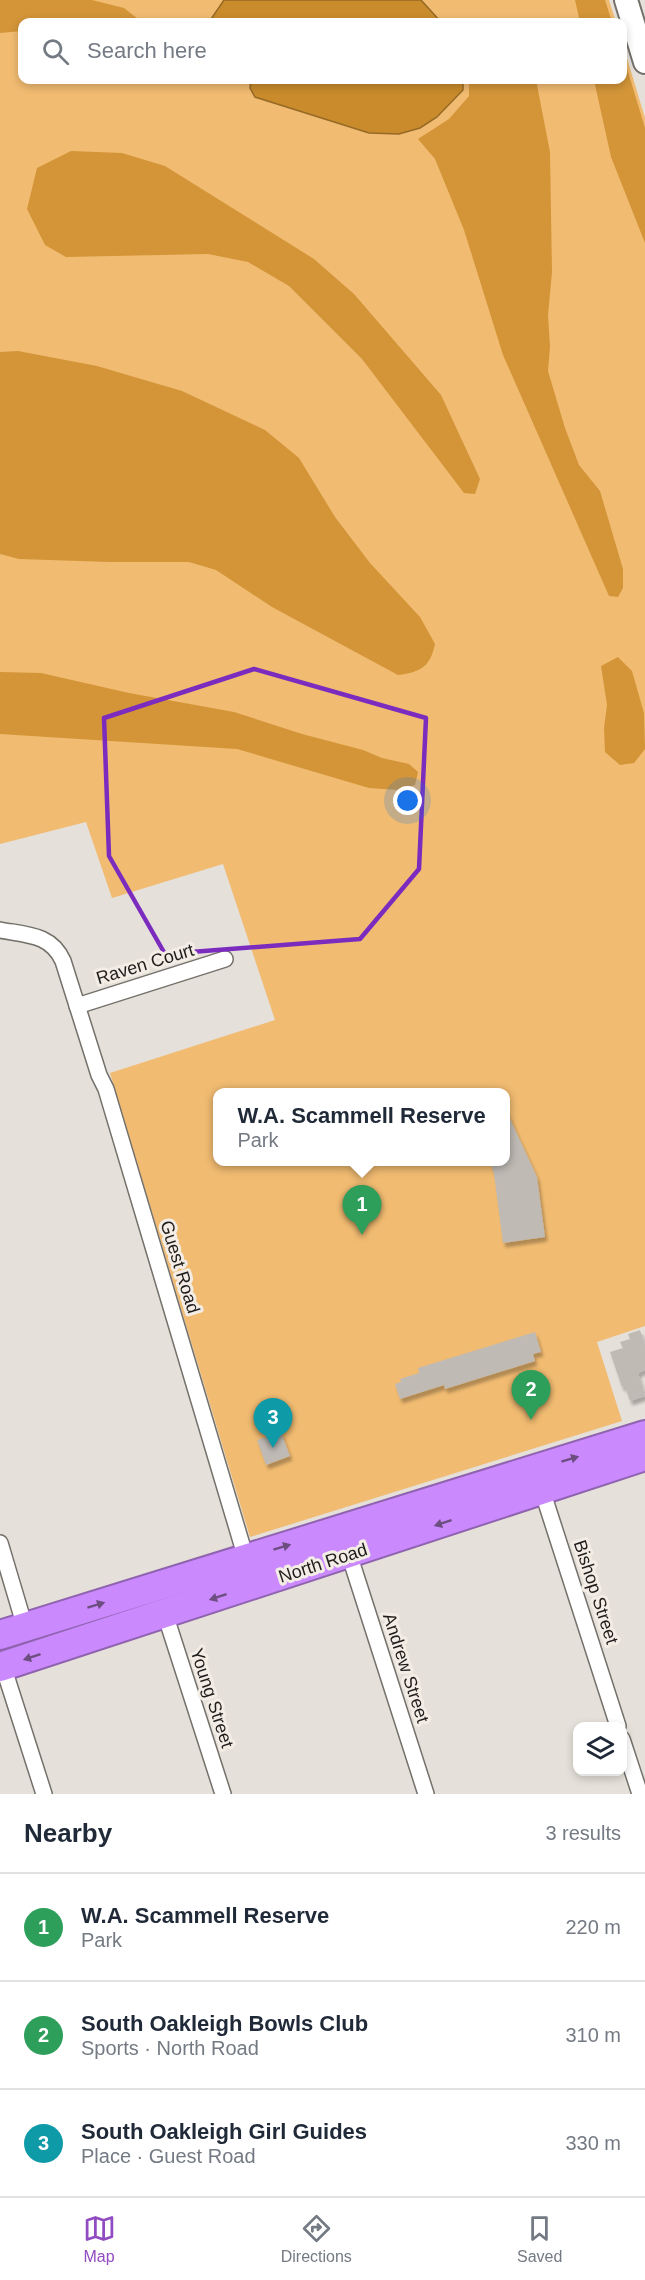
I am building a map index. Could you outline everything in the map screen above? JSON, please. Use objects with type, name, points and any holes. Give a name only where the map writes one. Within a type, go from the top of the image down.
[{"type":"highway","name":"North Road","points":[[2,1667],[349,1554],[539,1480],[645,1435]]},
{"type":"highway","name":"North Road","points":[[13,1631],[246,1558],[539,1480],[645,1456]]},
{"type":"street","points":[[626,0],[645,62]]},
{"type":"street","name":"Guest Road","points":[[0,930],[45,940],[56,948],[63,961],[99,1075],[106,1089],[254,1585]]},
{"type":"street","name":"Raven Court","points":[[77,1006],[225,959]]},
{"type":"street","name":"Bishop Street","points":[[539,1480],[617,1722]]},
{"type":"street","points":[[0,1543],[13,1631]]},
{"type":"street","name":"Andrew Street","points":[[349,1554],[426,1794]]},
{"type":"street","name":"Young Street","points":[[165,1614],[223,1794]]},
{"type":"street","points":[[2,1667],[44,1794]]},
{"type":"street","points":[[627,1754],[640,1794]]},
{"type":"highlighted area","points":[[254,669],[426,718],[419,869],[360,939],[165,954],[109,856],[104,718]]},
{"type":"shaded area","points":[[0,0],[609,0],[615,18],[18,18],[18,84],[627,84],[627,58],[645,118],[645,1326],[597,1342],[622,1421],[250,1537],[110,1073],[275,1020],[223,864],[112,898],[86,822],[0,844]]},
{"type":"shaded area","points":[[0,0],[92,0],[124,8],[137,18],[18,18],[18,31],[0,33]]},
{"type":"shaded area","points":[[224,0],[421,0],[437,18],[212,18]]},
{"type":"shaded area","points":[[575,0],[605,0],[611,18],[579,18]]},
{"type":"shaded area","points":[[627,68],[645,128],[645,243],[611,157],[595,84],[627,84]]},
{"type":"shaded area","points":[[250,84],[463,84],[463,90],[437,117],[420,128],[399,134],[369,133],[255,97]]},
{"type":"shaded area","points":[[469,84],[537,84],[550,152],[552,272],[548,315],[550,347],[548,371],[579,465],[600,491],[623,569],[623,588],[618,597],[609,596],[503,355],[464,230],[435,159],[418,139],[449,119],[469,96]]},
{"type":"shaded area","points":[[71,151],[122,153],[165,166],[314,259],[354,294],[441,395],[480,479],[475,494],[464,493],[362,359],[289,286],[248,262],[208,254],[66,257],[45,245],[27,209],[37,168]]},
{"type":"shaded area","points":[[18,351],[97,366],[182,391],[265,430],[299,458],[335,517],[370,563],[420,617],[435,644],[427,663],[418,670],[398,675],[272,607],[216,570],[189,562],[19,559],[0,554],[0,352]]},
{"type":"shaded area","points":[[618,657],[632,671],[644,713],[645,749],[634,763],[620,765],[605,752],[604,728],[607,705],[601,666]]},
{"type":"shaded area","points":[[0,672],[41,673],[129,693],[234,712],[302,734],[363,750],[382,758],[409,764],[418,772],[415,785],[397,790],[369,788],[237,749],[0,734]]},
{"type":"building","points":[[510,1119],[537,1177],[545,1237],[503,1243],[492,1166],[510,1166]]},
{"type":"building","points":[[640,1330],[645,1345],[645,1370],[638,1373],[645,1396],[630,1401],[625,1386],[622,1387],[610,1352],[623,1348],[620,1342],[630,1339],[628,1334]]},
{"type":"building","points":[[535,1332],[541,1352],[533,1354],[535,1361],[445,1389],[444,1385],[400,1399],[395,1384],[401,1382],[400,1379],[419,1373],[418,1368]]},
{"type":"building","points":[[281,1432],[290,1456],[266,1465],[257,1440]]},
{"type":"place","name":"W.A. Scammell Reserve","points":[[362,1235]]},
{"type":"place","name":"South Oakleigh Bowls Club","points":[[531,1420]]},
{"type":"place","name":"South Oakleigh Girl Guides","points":[[273,1448]]}]
